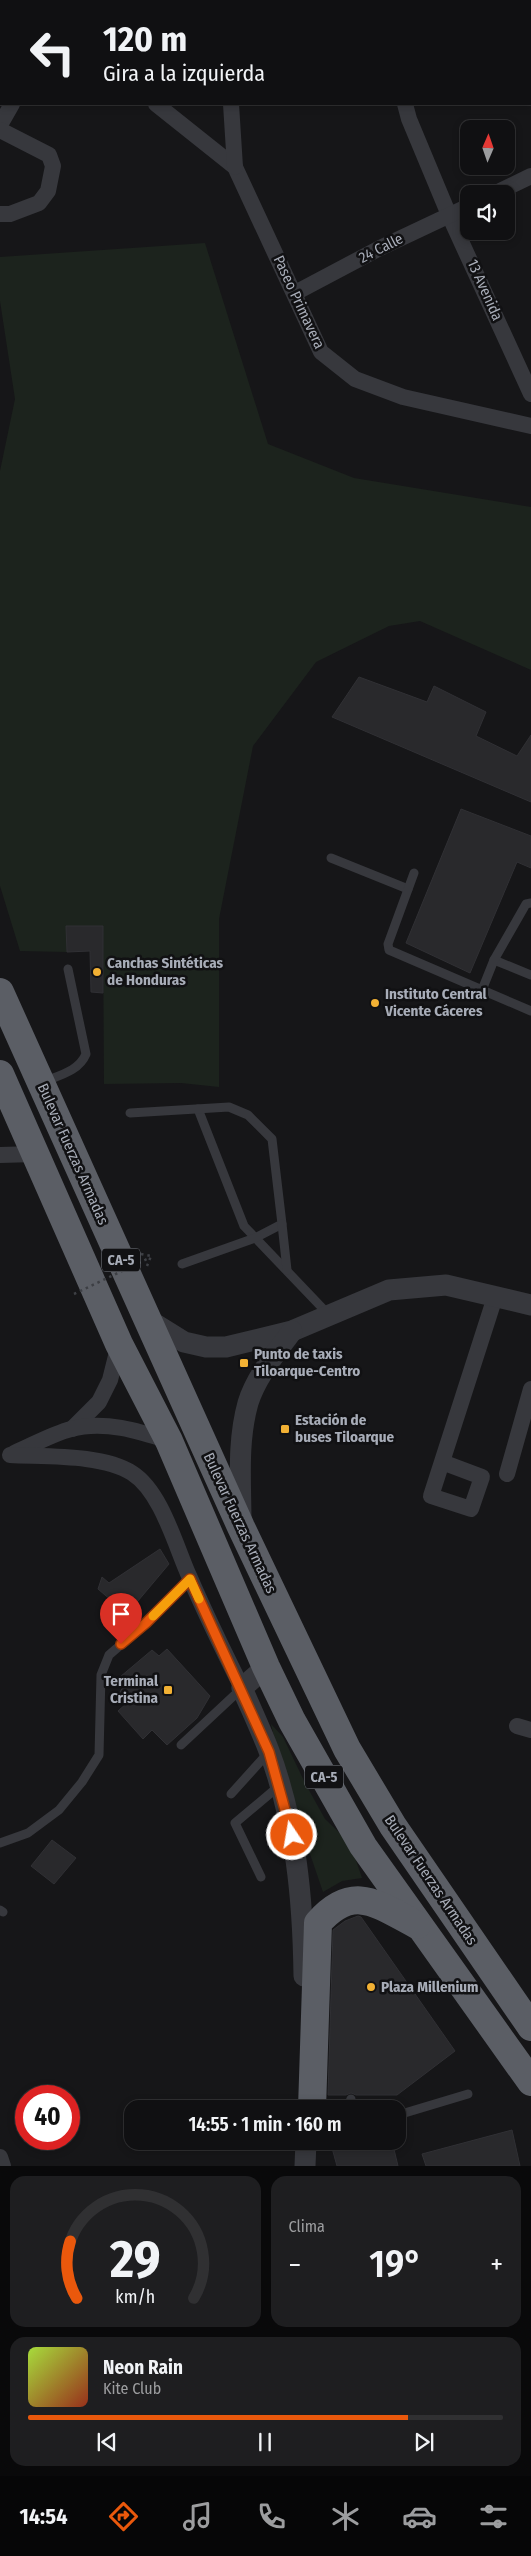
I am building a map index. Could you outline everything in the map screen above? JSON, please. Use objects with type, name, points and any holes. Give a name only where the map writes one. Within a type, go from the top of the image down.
[{"type":"highway","name":"Bulevar Fuerzas Armadas","points":[[0,992],[241,1527],[347,1749],[393,1826],[531,2027]]},
{"type":"highway","name":"Bulevar Fuerzas Armadas","points":[[0,1074],[119,1344],[169,1442],[266,1667],[292,1721],[363,1846],[531,2082]]},
{"type":"highway","points":[[312,2100],[318,1923],[329,1911],[343,1902],[362,1900],[376,1903],[420,1926]]},
{"type":"street","points":[[0,125],[11,105]]},
{"type":"street","name":"Paseo Primavera","points":[[157,105],[235,167],[295,293],[320,352],[355,379],[403,397],[531,426]]},
{"type":"street","points":[[231,105],[235,167]]},
{"type":"street","name":"13 Avenida","points":[[405,105],[408,119],[449,215],[531,394]]},
{"type":"street","points":[[0,130],[49,155],[53,166],[48,191],[39,203],[10,214],[0,214]]},
{"type":"street","points":[[512,185],[531,176]]},
{"type":"street","name":"24 Calle","points":[[295,293],[380,248],[460,210]]},
{"type":"street","points":[[0,1155],[35,1154]]},
{"type":"street","points":[[147,1319],[184,1342],[206,1347],[226,1347],[292,1331],[389,1290],[446,1285],[531,1305]]},
{"type":"street","points":[[442,1462],[495,1297]]},
{"type":"street","points":[[241,1527],[240,1463],[242,1434],[249,1402],[266,1366],[292,1331]]},
{"type":"street","points":[[72,1428],[99,1402],[110,1380],[119,1344]]},
{"type":"street","points":[[507,1474],[531,1389]]},
{"type":"street","points":[[5,1456],[72,1428],[107,1426],[134,1430],[169,1442]]},
{"type":"street","points":[[5,1456],[93,1460],[115,1465],[133,1474],[146,1486],[158,1504],[190,1579],[242,1688],[269,1752],[280,1786],[295,1851],[299,1884],[303,1946],[305,2100]]},
{"type":"street","points":[[242,1688],[266,1667]]},
{"type":"street","points":[[305,2166],[306,2150]]},
{"type":"street","points":[[0,2157],[3,2166]]},
{"type":"lane","points":[[331,858],[408,889]]},
{"type":"lane","points":[[414,873],[388,944],[389,950],[531,1011]]},
{"type":"lane","points":[[482,990],[494,960],[526,904],[531,902]]},
{"type":"lane","points":[[494,960],[531,975]]},
{"type":"lane","points":[[41,1083],[76,1068],[86,1054],[68,968]]},
{"type":"lane","points":[[130,1113],[230,1107],[248,1115],[272,1139],[287,1270]]},
{"type":"lane","points":[[198,1109],[244,1226],[329,1315]]},
{"type":"lane","points":[[182,1264],[255,1238],[282,1224]]},
{"type":"lane","points":[[0,1843],[28,1833],[59,1810],[82,1782],[99,1755],[101,1675],[109,1655],[146,1623],[190,1579]]},
{"type":"lane","points":[[181,1745],[242,1688]]},
{"type":"lane","points":[[231,1794],[269,1752]]},
{"type":"lane","points":[[261,1877],[235,1823],[280,1786]]},
{"type":"lane","points":[[406,2113],[468,2094]]},
{"type":"path","points":[[69,1296],[152,1256]]},
{"type":"shaded area","points":[[205,243],[268,444],[354,478],[531,507],[531,670],[420,621],[389,626],[316,662],[253,746],[219,919],[219,1087],[181,1083],[104,1084],[103,926],[66,926],[67,952],[20,951],[0,886],[0,471],[15,399],[0,301],[0,257]]},
{"type":"shaded area","points":[[271,1724],[283,1737],[325,1819],[350,1843],[362,1878],[342,1881],[323,1892],[282,1772]]},
{"type":"building","points":[[359,677],[427,702],[434,686],[486,712],[476,736],[517,756],[531,735],[531,802],[332,717]]},
{"type":"building","points":[[461,809],[531,836],[531,868],[517,862],[470,973],[406,943]]},
{"type":"building","name":"Canchas Sintéticas de Honduras","points":[[66,926],[103,926],[103,993],[91,992],[90,951],[67,952]]},
{"type":"building","points":[[160,1549],[169,1564],[127,1614],[98,1589],[102,1577],[109,1583]]},
{"type":"building","points":[[167,1649],[210,1696],[197,1718],[167,1745],[152,1730],[143,1739],[118,1711],[127,1703],[119,1694],[125,1683],[120,1677],[152,1650],[159,1656]]},
{"type":"building","points":[[52,1840],[76,1858],[54,1884],[31,1866]]},
{"type":"building","name":"Plaza Millenium","points":[[358,1916],[361,1917],[455,2051],[397,2095],[356,2095],[351,2093],[346,2095],[328,2095],[333,1930],[345,1921]]},
{"type":"building","points":[[512,2130],[520,2166],[426,2166],[422,2154]]},
{"type":"building","points":[[333,2150],[394,2150],[398,2166],[337,2166]]},
{"type":"slow traffic","points":[[153,1616],[190,1579],[199,1599]]},
{"type":"place","name":"Canchas Sintéticas de Honduras","points":[[97,972]]},
{"type":"place","name":"Instituto Central Vicente Cáceres","points":[[375,1003]]},
{"type":"place","name":"Punto de taxis Tiloarque-Centro","points":[[244,1363]]},
{"type":"place","name":"Estación de buses Tiloarque","points":[[285,1429]]},
{"type":"place","name":"Terminal Cristina","points":[[168,1690]]},
{"type":"place","name":"Plaza Millenium","points":[[371,1987]]},
{"type":"route","points":[[121,1644],[146,1623],[190,1579],[242,1688],[269,1752],[285,1804],[292,1835]]}]
